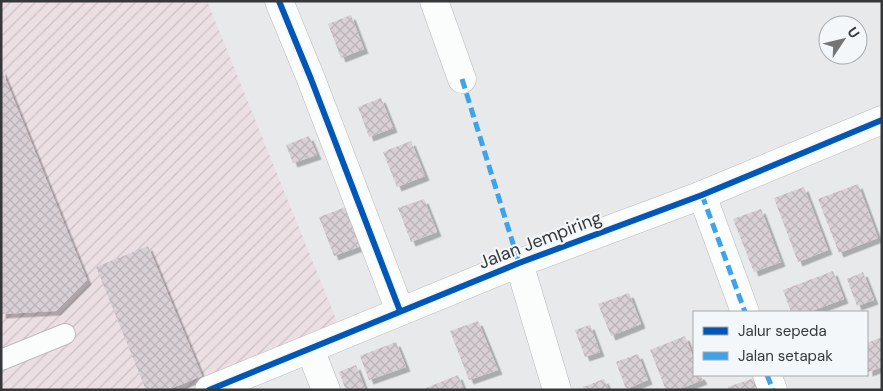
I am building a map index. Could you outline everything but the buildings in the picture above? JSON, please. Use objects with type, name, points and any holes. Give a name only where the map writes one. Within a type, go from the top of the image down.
[{"type":"street","points":[[279,1],[400,311]]},
{"type":"street","points":[[434,1],[462,79]]},
{"type":"street","name":"Jalan Jempiring","points":[[209,390],[519,263],[702,195],[882,120]]},
{"type":"street","points":[[702,195],[745,311]]},
{"type":"street","points":[[519,263],[557,390]]},
{"type":"street","points":[[310,349],[326,390]]},
{"type":"street","points":[[767,376],[773,390]]},
{"type":"lane","points":[[1,360],[65,334]]},
{"type":"shaded area","points":[[1,1],[207,1],[340,329],[184,390],[1,390]]},
{"type":"marked path","points":[[462,79],[519,263]]},
{"type":"marked path","points":[[702,195],[745,311]]},
{"type":"marked path","points":[[767,376],[773,390]]},
{"type":"cycle path","points":[[279,1],[400,311]]},
{"type":"cycle path","points":[[209,390],[519,263],[702,195],[882,120]]}]
